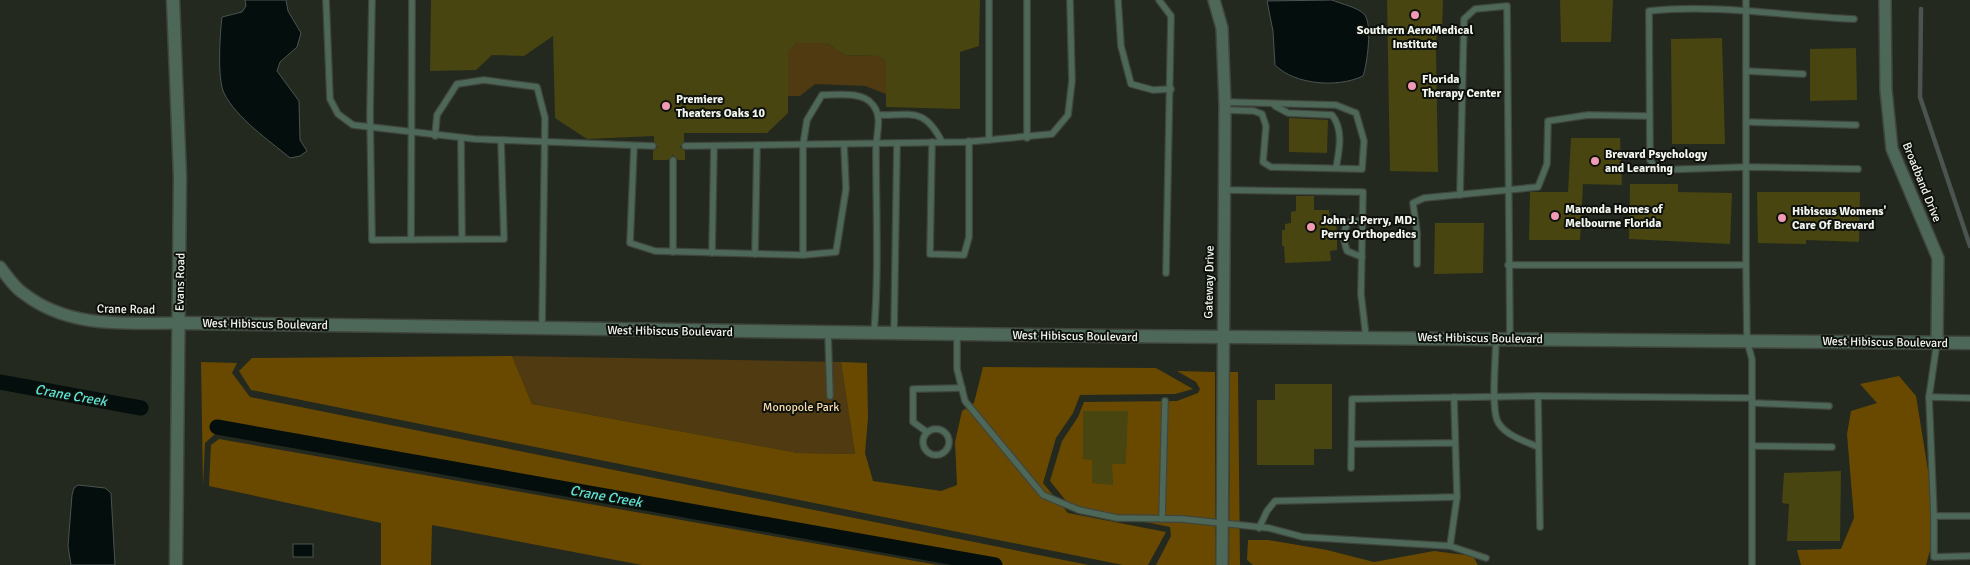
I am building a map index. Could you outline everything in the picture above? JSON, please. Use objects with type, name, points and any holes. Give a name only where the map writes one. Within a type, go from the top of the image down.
[{"type":"street","name":"Evans Road","points":[[173,0],[180,146],[176,565]]},
{"type":"street","name":"Gateway Drive","points":[[1214,0],[1222,28],[1225,106],[1222,565]]},
{"type":"street","name":"Broadband Drive","points":[[1885,0],[1886,90],[1892,149],[1938,258],[1937,342]]},
{"type":"street","name":"Crane Road","points":[[0,267],[23,293],[59,313],[94,323],[179,323]]},
{"type":"street","name":"West Hibiscus Boulevard","points":[[179,323],[874,334],[1970,343]]},
{"type":"lane","points":[[326,0],[330,99],[338,114],[353,125],[461,138],[543,143],[653,146]]},
{"type":"lane","points":[[372,0],[370,128],[372,240],[504,239],[501,140]]},
{"type":"lane","points":[[411,239],[412,0]]},
{"type":"lane","points":[[989,0],[990,140]]},
{"type":"lane","points":[[1027,0],[1027,138]]},
{"type":"lane","points":[[685,146],[942,142],[1027,138],[1052,134],[1068,115],[1072,82],[1070,0]]},
{"type":"lane","points":[[1118,0],[1121,46],[1131,84],[1153,90],[1171,89]]},
{"type":"lane","points":[[1159,0],[1171,16],[1166,273]]},
{"type":"lane","points":[[1746,0],[1746,265],[1747,341],[1752,359],[1752,565]]},
{"type":"lane","points":[[1460,195],[1464,19],[1475,9],[1507,6],[1507,190],[1510,339]]},
{"type":"lane","points":[[1854,19],[1805,17],[1746,10],[1676,8],[1649,11],[1648,116],[1650,160],[1657,170],[1746,168],[1858,169]]},
{"type":"lane","points":[[1746,71],[1802,74]]},
{"type":"lane","points":[[435,136],[438,115],[457,84],[484,80],[537,87],[544,118],[542,330]]},
{"type":"lane","points":[[803,255],[803,145],[807,120],[822,95],[852,95],[873,103],[879,115],[876,144],[877,301],[874,334]]},
{"type":"lane","points":[[1272,105],[1288,113],[1332,115],[1339,123],[1339,150],[1336,168]]},
{"type":"lane","points":[[1336,105],[1356,113],[1364,141],[1362,169],[1271,167],[1263,162],[1266,126],[1262,114],[1225,106],[1336,105]]},
{"type":"lane","points":[[1417,264],[1417,232],[1413,203],[1424,198],[1538,187],[1546,164],[1548,121],[1588,114],[1648,116]]},
{"type":"lane","points":[[879,115],[921,116],[934,126],[942,142]]},
{"type":"lane","points":[[1746,122],[1856,124]]},
{"type":"lane","points":[[461,138],[462,239]]},
{"type":"lane","points":[[932,142],[930,254],[946,256],[964,255],[969,237],[970,141]]},
{"type":"lane","points":[[894,334],[897,143]]},
{"type":"lane","points":[[634,146],[630,243],[655,251],[803,255],[836,252],[846,189],[844,144]]},
{"type":"lane","points":[[755,254],[757,145]]},
{"type":"lane","points":[[712,253],[714,146]]},
{"type":"lane","points":[[673,160],[673,252]]},
{"type":"lane","points":[[1224,190],[1363,192],[1361,294],[1366,337]]},
{"type":"lane","points":[[1362,220],[1348,222],[1344,230],[1344,242],[1347,251],[1362,256]]},
{"type":"lane","points":[[1508,265],[1746,265]]},
{"type":"lane","points":[[828,333],[830,396]]},
{"type":"lane","points":[[957,334],[957,369],[965,402],[1043,495],[1079,510],[1117,518],[1162,519],[1260,528],[1303,537],[1450,546],[1486,558]]},
{"type":"lane","points":[[1496,338],[1495,397],[1497,420],[1511,435],[1538,447]]},
{"type":"lane","points":[[1937,342],[1929,397],[1934,557],[1970,556]]},
{"type":"lane","points":[[927,432],[922,444],[926,452],[934,455],[946,450],[949,442],[946,434],[940,429],[927,432],[912,422],[913,389],[962,388]]},
{"type":"lane","points":[[1538,396],[1540,527]]},
{"type":"lane","points":[[1351,468],[1352,399],[1538,396],[1752,401],[1829,406]]},
{"type":"lane","points":[[1450,546],[1457,497],[1454,397]]},
{"type":"lane","points":[[1929,397],[1970,398]]},
{"type":"lane","points":[[1162,519],[1165,400]]},
{"type":"lane","points":[[1352,444],[1455,443]]},
{"type":"lane","points":[[1752,446],[1832,448]]},
{"type":"lane","points":[[1260,528],[1267,511],[1275,501],[1457,497]]},
{"type":"lane","points":[[1934,516],[1970,516]]},
{"type":"green space","points":[[796,43],[827,43],[844,55],[878,56],[886,62],[886,94],[865,86],[815,84],[800,96],[788,96],[788,51]]},
{"type":"green space","name":"Monopole Park","points":[[512,356],[841,362],[855,454],[798,453],[532,404]]},
{"type":"shaded area","points":[[245,0],[286,0],[288,11],[301,33],[297,47],[280,62],[277,71],[299,101],[300,140],[307,151],[300,156],[290,158],[263,137],[229,102],[224,93],[220,77],[222,17],[242,12],[246,6]]},
{"type":"shaded area","points":[[1332,0],[1357,9],[1367,19],[1369,35],[1363,76],[1353,80],[1329,83],[1305,80],[1283,72],[1275,65],[1273,31],[1267,1]]},
{"type":"shaded area","points":[[512,356],[532,404],[798,453],[855,454],[841,362],[867,363],[868,418],[865,453],[873,481],[941,491],[957,485],[955,442],[962,411],[974,403],[983,367],[1156,368],[1193,389],[1175,394],[1080,395],[1073,413],[1056,438],[1043,483],[1068,513],[1166,532],[1148,565],[1123,565],[251,390],[239,371],[252,358]]},
{"type":"shaded area","points":[[201,362],[237,363],[232,373],[250,397],[1089,565],[979,565],[220,432],[216,433],[205,443],[203,487]]},
{"type":"shaded area","points":[[1177,371],[1215,372],[1215,565],[1156,565],[1171,536],[1170,527],[1071,507],[1050,481],[1062,441],[1078,417],[1084,402],[1177,401],[1198,393],[1200,389],[1196,382]]},
{"type":"shaded area","points":[[1230,372],[1238,372],[1240,565],[1229,565]]},
{"type":"shaded area","points":[[1899,376],[1916,396],[1937,526],[1926,565],[1801,565],[1797,550],[1841,549],[1854,518],[1847,434],[1851,411],[1877,403],[1860,384]]},
{"type":"shaded area","points":[[219,439],[938,565],[642,565],[432,525],[431,565],[381,565],[381,523],[209,486],[211,445]]},
{"type":"shaded area","points":[[78,485],[105,488],[111,493],[115,565],[71,565],[68,546],[72,495],[74,488]]},
{"type":"shaded area","points":[[1248,540],[1268,540],[1327,550],[1374,562],[1434,551],[1473,556],[1478,565],[1253,565],[1247,560]]},
{"type":"shaded area","points":[[293,544],[313,544],[313,557],[293,557]]},
{"type":"building","points":[[431,0],[980,0],[979,46],[960,52],[960,109],[886,107],[886,62],[878,56],[844,55],[827,43],[796,43],[788,52],[788,113],[767,133],[684,133],[684,141],[680,147],[685,151],[685,160],[678,160],[673,155],[668,160],[653,160],[653,151],[658,147],[654,141],[654,136],[587,139],[555,118],[553,36],[524,56],[492,55],[476,70],[430,71]]},
{"type":"building","points":[[1387,0],[1443,0],[1442,31],[1437,30],[1436,49],[1438,172],[1390,171]]},
{"type":"building","points":[[1560,0],[1613,0],[1611,42],[1561,42]]},
{"type":"building","points":[[1722,38],[1725,144],[1672,144],[1671,39]]},
{"type":"building","points":[[1856,48],[1857,100],[1810,101],[1810,49]]},
{"type":"building","points":[[1289,118],[1328,120],[1327,153],[1289,152]]},
{"type":"building","points":[[1571,138],[1620,138],[1622,185],[1583,184],[1580,240],[1529,240],[1530,192],[1568,192]]},
{"type":"building","points":[[1630,184],[1678,184],[1678,192],[1732,193],[1730,244],[1629,239]]},
{"type":"building","points":[[1757,192],[1860,192],[1859,242],[1806,240],[1806,244],[1758,243]]},
{"type":"building","name":"John J. Perry, MD: Perry Orthopedics","points":[[1296,196],[1314,196],[1314,210],[1329,210],[1330,225],[1336,225],[1337,230],[1337,250],[1330,251],[1331,261],[1285,263],[1282,230],[1285,230],[1285,224],[1291,223],[1291,212],[1296,211]]},
{"type":"building","points":[[1435,223],[1484,223],[1483,273],[1434,274]]},
{"type":"building","points":[[1275,384],[1332,384],[1332,449],[1314,449],[1314,465],[1257,465],[1257,400],[1275,400]]},
{"type":"building","points":[[1083,411],[1128,411],[1126,464],[1112,464],[1113,485],[1092,483],[1092,460],[1083,459]]},
{"type":"building","points":[[1841,471],[1840,541],[1787,541],[1789,504],[1782,503],[1784,473]]},
{"type":"waterway","points":[[1921,9],[1920,97],[1970,246]]},
{"type":"waterway","name":"Crane Creek","points":[[0,382],[141,408]]},
{"type":"waterway","name":"Crane Creek","points":[[217,427],[995,565]]},
{"type":"place","name":"Southern AeroMedical Institute","points":[[1415,15]]},
{"type":"place","name":"Florida Therapy Center","points":[[1412,86]]},
{"type":"place","name":"Premiere Theaters Oaks 10","points":[[666,106]]},
{"type":"place","name":"Brevard Psychology and Learning","points":[[1595,161]]},
{"type":"place","name":"Maronda Homes of Melbourne Florida","points":[[1555,216]]},
{"type":"place","name":"Hibiscus Womens' Care Of Brevard","points":[[1782,218]]},
{"type":"place","name":"John J. Perry, MD: Perry Orthopedics","points":[[1311,227]]}]
